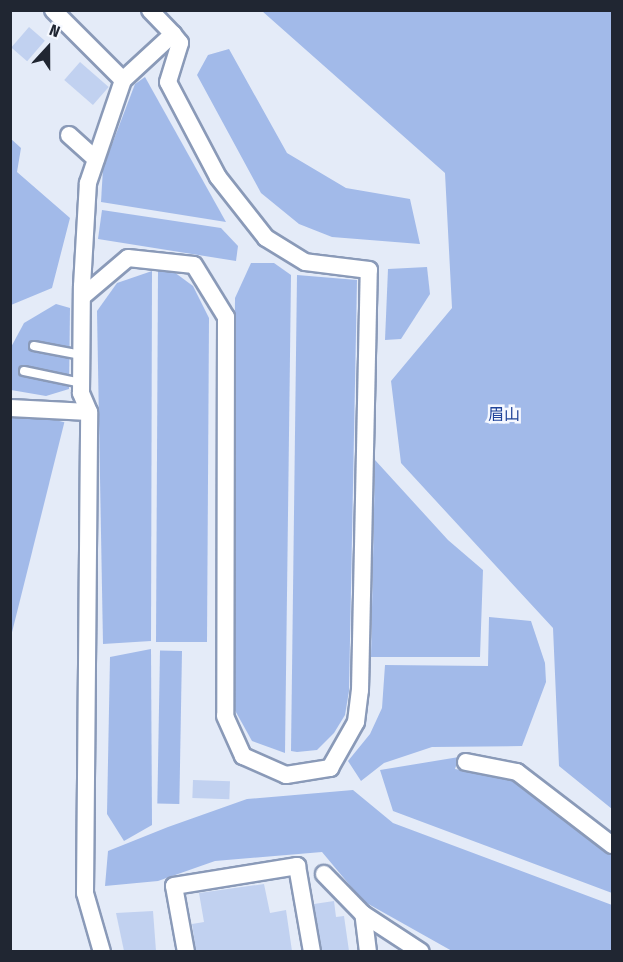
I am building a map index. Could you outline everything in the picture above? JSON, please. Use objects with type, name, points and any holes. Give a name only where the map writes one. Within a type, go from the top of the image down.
[{"type":"street","points":[[53,10],[123,80]]},
{"type":"street","points":[[82,297],[128,258],[194,265],[226,317],[225,716],[243,756],[286,775],[330,768],[356,722],[360,690],[369,270],[305,262],[266,238],[218,177],[168,82],[180,43],[150,10]]},
{"type":"street","points":[[102,951],[85,893],[88,412],[81,383],[81,355],[88,183],[123,80],[173,34]]},
{"type":"street","points":[[69,135],[96,159]]},
{"type":"street","points":[[10,408],[88,412]]},
{"type":"street","points":[[466,762],[517,772],[612,846]]},
{"type":"street","points":[[186,951],[174,886],[297,866],[312,951]]},
{"type":"street","points":[[324,874],[363,914],[421,951]]},
{"type":"street","points":[[363,914],[368,951]]},
{"type":"lane","points":[[34,346],[81,355]]},
{"type":"lane","points":[[24,371],[81,383]]},
{"type":"green space","name":"眉山","points":[[262,11],[612,11],[612,809],[559,766],[553,628],[401,463],[391,381],[452,308],[445,173]]},
{"type":"green space","points":[[229,49],[287,153],[346,188],[410,199],[420,244],[332,237],[299,224],[261,193],[197,75],[208,55]]},
{"type":"green space","points":[[145,77],[226,222],[101,202],[103,168],[135,84]]},
{"type":"green space","points":[[10,138],[21,148],[17,172],[70,218],[52,288],[11,305]]},
{"type":"green space","points":[[102,210],[221,228],[238,246],[236,261],[98,239]]},
{"type":"green space","points":[[251,263],[274,263],[291,275],[285,753],[252,741],[232,705],[235,298]]},
{"type":"green space","points":[[427,267],[430,294],[401,339],[385,340],[388,269]]},
{"type":"green space","points":[[152,271],[151,641],[103,644],[97,311],[117,283]]},
{"type":"green space","points":[[158,271],[174,272],[193,286],[209,318],[207,642],[156,642]]},
{"type":"green space","points":[[297,275],[357,280],[349,691],[345,715],[334,733],[317,750],[297,752],[291,751]]},
{"type":"green space","points":[[56,304],[70,308],[69,389],[46,396],[11,390],[10,349],[24,323]]},
{"type":"green space","points":[[11,409],[64,422],[10,640]]},
{"type":"green space","points":[[375,460],[448,540],[483,570],[480,657],[371,657]]},
{"type":"green space","points":[[489,617],[531,621],[545,663],[546,682],[522,746],[432,747],[384,763],[361,781],[348,761],[370,734],[382,708],[385,665],[488,666]]},
{"type":"green space","points":[[151,649],[152,825],[124,841],[107,814],[110,657]]},
{"type":"green space","points":[[160,651],[182,651],[179,804],[157,804]]},
{"type":"green space","points":[[459,757],[455,769],[516,780],[612,854],[612,893],[393,811],[380,770]]},
{"type":"green space","points":[[353,790],[393,823],[612,905],[612,951],[452,951],[363,901],[322,852],[215,861],[158,881],[105,886],[108,851],[168,827],[247,799]]},
{"type":"building","points":[[29,27],[45,41],[27,61],[11,47]]},
{"type":"building","points":[[80,62],[109,87],[93,105],[64,80]]},
{"type":"building","points":[[193,780],[230,781],[229,799],[192,798]]},
{"type":"building","points":[[264,884],[270,913],[286,910],[292,951],[196,951],[192,924],[204,922],[199,893]]},
{"type":"building","points":[[334,901],[336,917],[344,916],[349,951],[322,951],[314,904]]},
{"type":"building","points":[[153,911],[156,951],[124,951],[116,913]]}]
